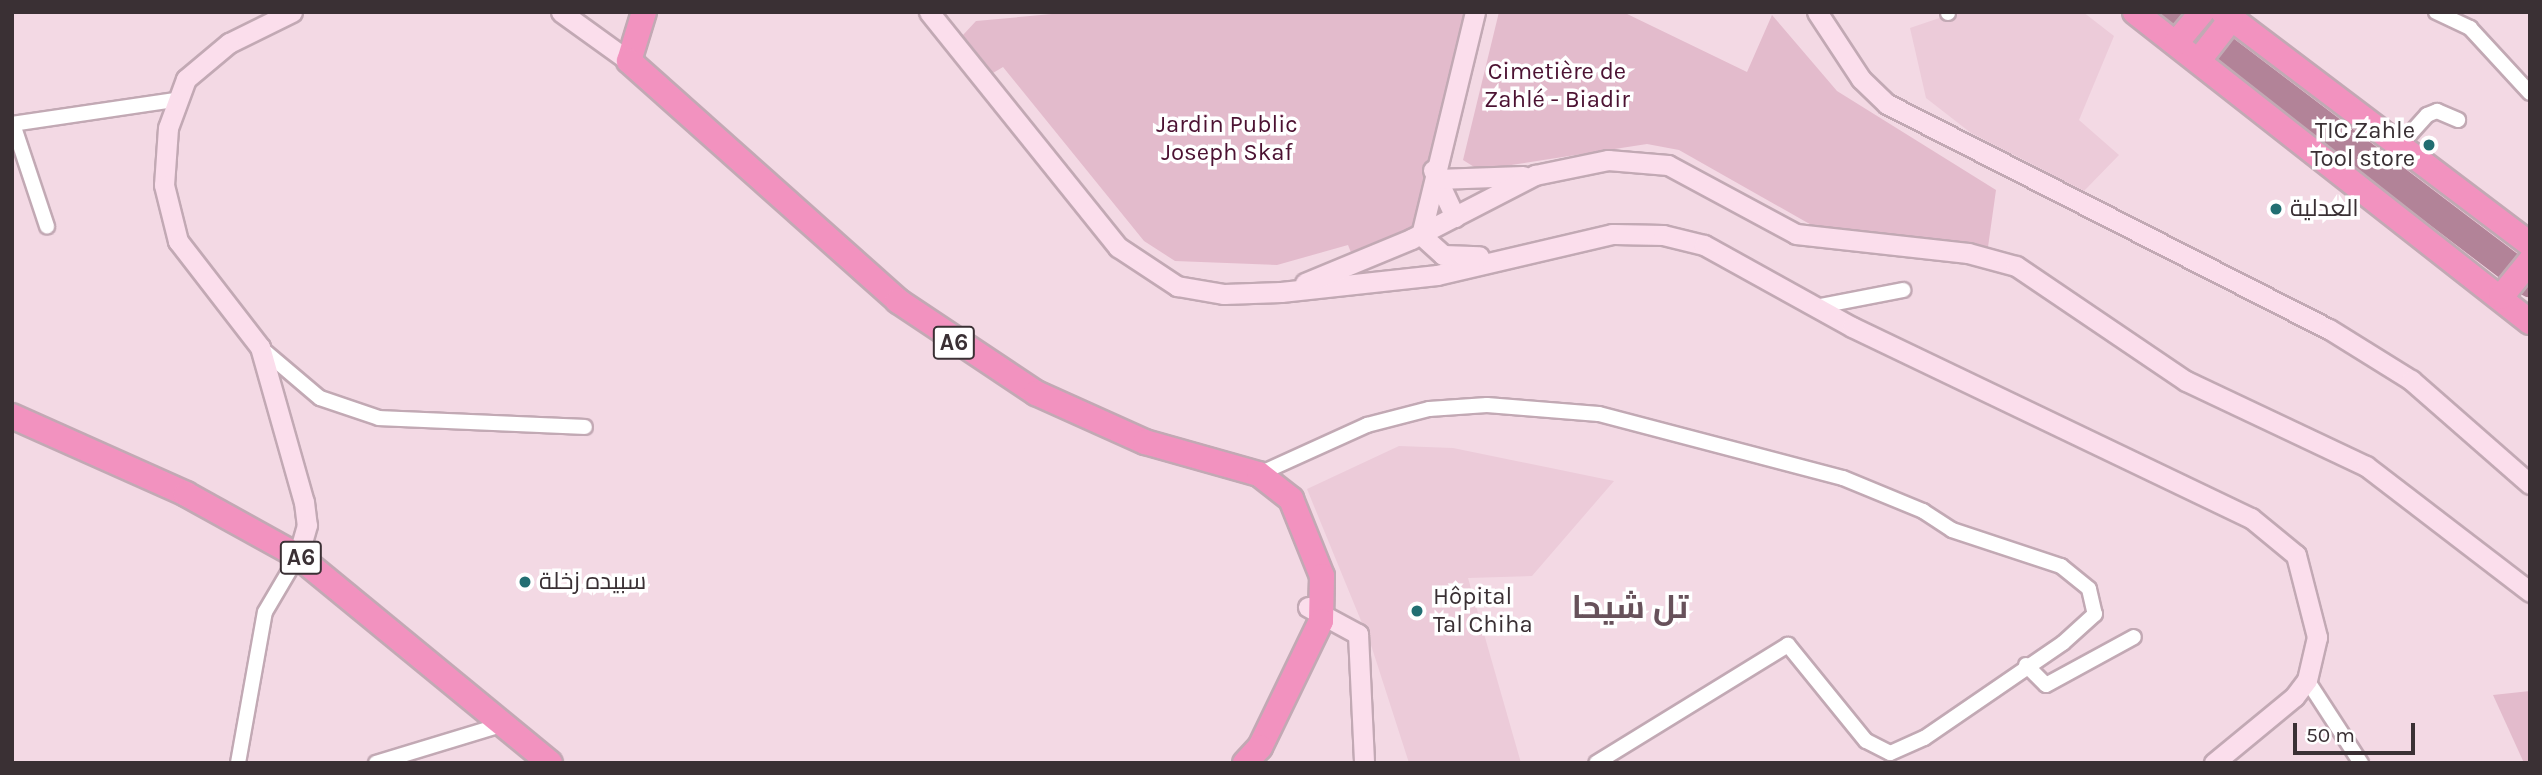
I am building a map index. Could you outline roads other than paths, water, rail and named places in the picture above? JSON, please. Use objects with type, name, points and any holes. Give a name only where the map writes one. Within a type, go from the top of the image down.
[{"type":"highway","points":[[629,61],[645,12]]},
{"type":"highway","points":[[2135,12],[2216,35],[2401,144],[2530,244]]},
{"type":"highway","points":[[2216,35],[2530,322]]},
{"type":"highway","name":"A6","points":[[629,61],[742,167],[962,349],[1036,393],[1145,442],[1259,474],[1291,499],[1314,549],[1314,616],[1297,667],[1260,747],[1245,763]]},
{"type":"highway","points":[[2501,297],[2530,261]]},
{"type":"highway","name":"A6","points":[[12,416],[173,488],[298,556],[505,723],[550,763]]},
{"type":"street","points":[[292,12],[203,60],[175,100],[165,158],[169,219],[178,241],[260,347],[320,398],[379,418],[585,427]]},
{"type":"street","points":[[561,12],[629,61]]},
{"type":"street","points":[[929,12],[1137,264],[1200,292],[1281,292],[1407,279],[1638,232],[1683,240],[1704,245],[1815,307],[2251,518],[2296,555],[2306,577],[2317,637],[2307,680],[2277,716],[2221,759]]},
{"type":"street","points":[[1421,235],[1475,12]]},
{"type":"street","points":[[1817,12],[1861,79],[1887,104],[2329,329],[2411,380],[2530,484]]},
{"type":"street","points":[[2436,12],[2470,28],[2530,93]]},
{"type":"street","points":[[47,226],[13,124],[175,100]]},
{"type":"street","points":[[2401,144],[2417,120],[2437,111],[2458,120]]},
{"type":"street","points":[[1435,174],[1535,174],[1608,160],[1652,162],[1683,170],[1796,234],[1968,253],[2016,266],[2186,381],[2366,466],[2530,592]]},
{"type":"street","points":[[1435,174],[1455,217]]},
{"type":"street","points":[[1281,292],[1421,235],[1535,174]]},
{"type":"street","points":[[1421,235],[1450,258],[1554,249]]},
{"type":"street","points":[[1397,246],[1407,279]]},
{"type":"street","points":[[1815,307],[1903,290]]},
{"type":"street","points":[[238,763],[265,612],[298,556],[307,526],[304,502],[260,347]]},
{"type":"street","points":[[1259,474],[1367,425],[1429,409],[1487,405],[1651,424],[1843,478],[1923,511],[1952,530],[2061,566],[2089,589],[2095,614],[1924,738],[1890,753],[1866,741],[1788,645],[1596,763]]},
{"type":"street","points":[[1314,616],[1351,625],[1360,641],[1367,757]]},
{"type":"street","points":[[2026,665],[2046,685],[2134,638]]},
{"type":"street","points":[[2307,680],[2361,763]]},
{"type":"street","points":[[376,763],[505,723]]},
{"type":"waterway","points":[[2174,12],[2530,282]]},
{"type":"place","name":"TIC Zahle Tool store","points":[[2429,145]]},
{"type":"place","name":"العدلية","points":[[2276,209]]},
{"type":"place","name":"سبيده زخلة","points":[[525,582]]},
{"type":"place","name":"Hôpital Tal Chiha","points":[[1417,611]]},
{"type":"district","name":"تل شيحا","points":[[1630,608]]},
{"type":"park label","name":"Cimetière de Zahlé - Biadir","points":[[1557,86]]},
{"type":"park label","name":"Jardin Public Joseph Skaf","points":[[1227,139]]}]
